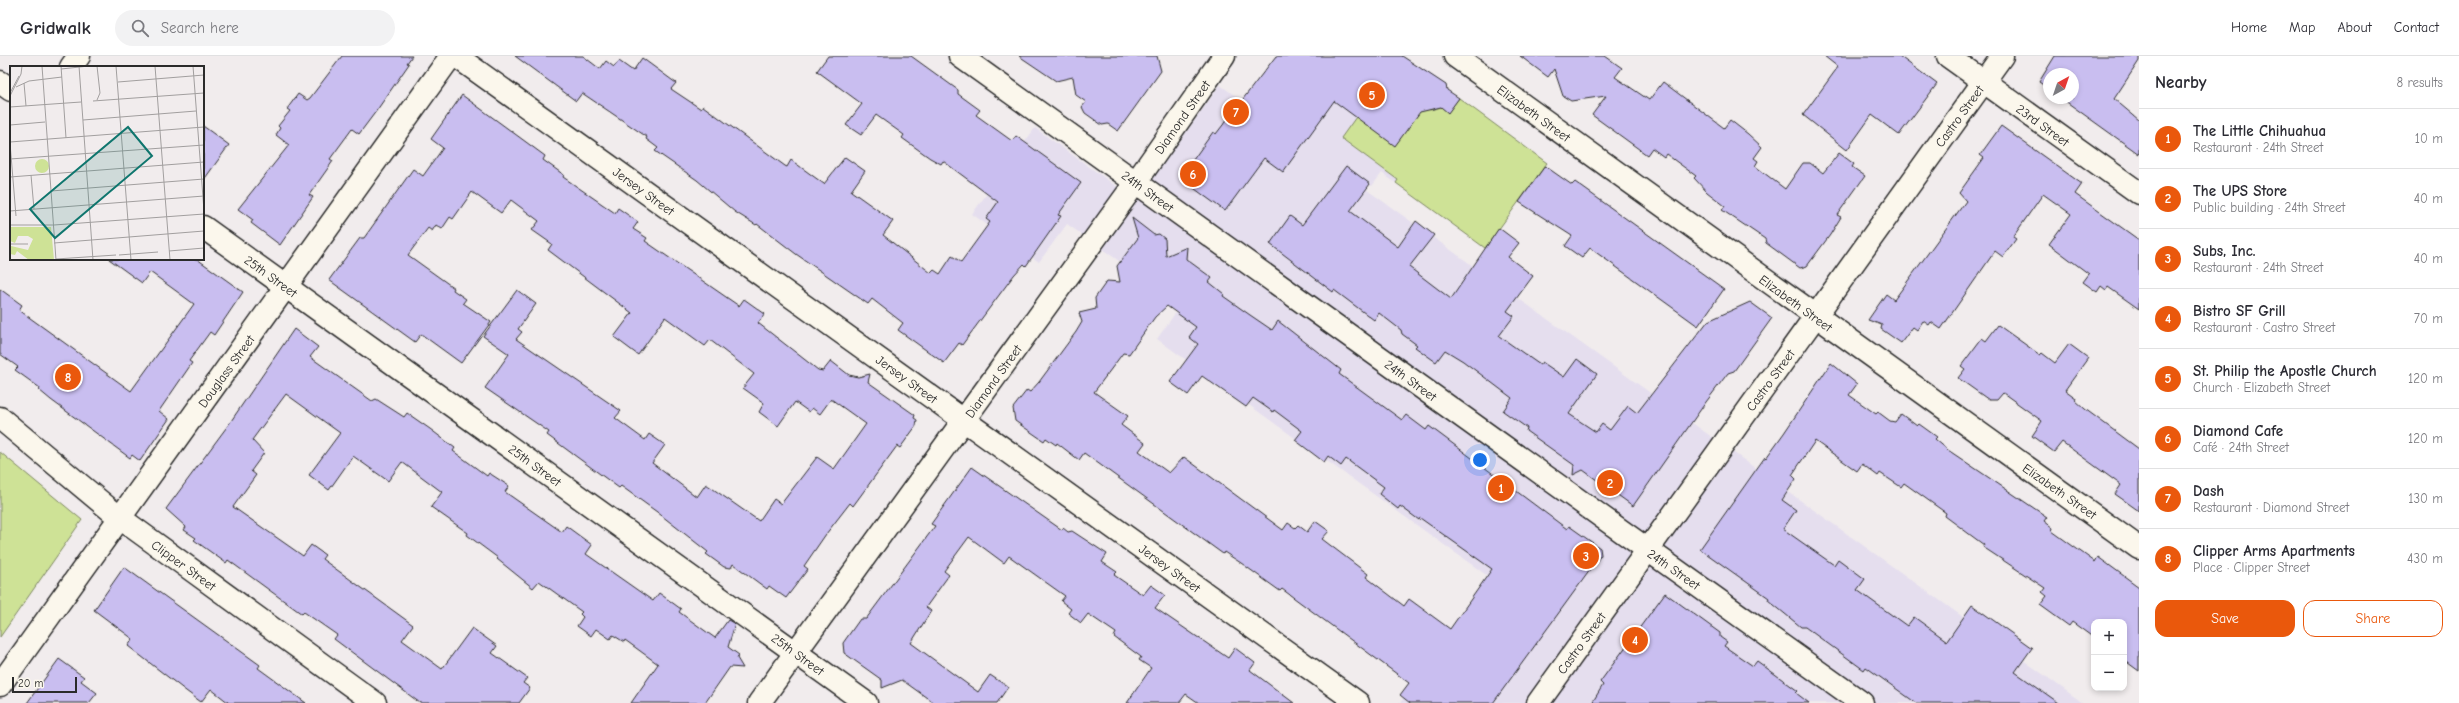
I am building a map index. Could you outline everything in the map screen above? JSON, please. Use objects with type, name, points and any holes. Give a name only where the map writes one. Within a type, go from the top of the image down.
[{"type":"street","points":[[72,66],[79,56]]},
{"type":"street","name":"Douglass Street","points":[[0,685],[451,56]]},
{"type":"street","name":"Jersey Street","points":[[456,56],[1358,703]]},
{"type":"street","name":"24th Street","points":[[960,56],[1862,703]]},
{"type":"street","name":"Diamond Street","points":[[759,703],[1136,182],[1224,56]]},
{"type":"street","name":"Elizabeth Street","points":[[1455,56],[1815,317],[2139,548]]},
{"type":"street","name":"23rd Street","points":[[1948,56],[2139,193]]},
{"type":"street","name":"Castro Street","points":[[1538,703],[2002,56]]},
{"type":"street","points":[[0,82],[10,89]]},
{"type":"street","name":"25th Street","points":[[204,228],[866,703]]},
{"type":"street","name":"Clipper Street","points":[[0,418],[120,518],[375,703]]},
{"type":"shaded area","points":[[1276,56],[1378,134],[1425,70],[1446,85],[1447,90],[1547,163],[1485,248],[1382,173],[1372,186],[1347,167],[1342,172],[2083,703],[1400,703],[1489,577],[1157,339],[1181,305],[1067,224],[1039,262],[972,214],[1035,128],[1137,201],[1220,85],[1284,130],[1256,84]]},
{"type":"green space","points":[[1459,98],[1547,163],[1485,248],[1396,183],[1398,180],[1341,138],[1356,117],[1384,137],[1424,105],[1430,110],[1441,107],[1448,112]]},
{"type":"green space","points":[[0,452],[82,520],[0,637]]},
{"type":"building","points":[[342,56],[412,56],[407,63],[409,64],[359,134],[352,129],[330,159],[333,161],[309,195],[313,197],[280,245],[251,223],[253,220],[238,209],[289,145],[276,135],[280,128],[278,126],[290,111],[287,109],[298,94],[307,100],[310,98]]},
{"type":"building","points":[[515,56],[583,56],[600,69],[606,61],[614,67],[619,61],[633,71],[642,58],[676,83],[671,89],[701,109],[703,106],[787,167],[791,160],[824,184],[845,157],[865,171],[851,191],[893,221],[883,235],[931,273],[934,270],[940,274],[952,256],[961,262],[990,222],[986,219],[998,202],[943,161],[941,164],[930,158],[902,138],[904,135],[876,115],[861,135],[846,125],[862,104],[817,71],[828,56],[911,56],[958,90],[958,94],[980,110],[976,115],[1012,141],[1016,136],[1081,183],[1058,215],[1061,216],[1026,266],[1024,264],[1014,275],[962,345],[959,343],[944,363],[898,330],[903,323],[872,299],[868,304],[796,254],[757,224],[756,225],[735,212],[697,180],[655,151],[658,148],[646,139],[647,137],[582,93],[576,101]]},
{"type":"building","points":[[1019,56],[1157,56],[1161,71],[1118,131],[1108,124],[1102,125],[1085,113],[1082,107],[1086,102],[1076,95],[1073,77],[1056,81]]},
{"type":"building","points":[[1276,56],[1402,56],[1446,85],[1447,90],[1459,98],[1448,113],[1441,107],[1420,112],[1395,146],[1334,101],[1283,172],[1264,158],[1225,211],[1180,178],[1213,132],[1216,134]]},
{"type":"building","points":[[1520,56],[1605,56],[1622,68],[1615,77],[1649,100],[1663,82],[1724,128],[1730,120],[1748,134],[1762,147],[1754,158],[1758,161],[1755,166],[1785,189],[1803,163],[1810,163],[1823,173],[1839,153],[1854,164],[1852,167],[1865,176],[1837,215],[1841,217],[1830,235],[1807,266],[1800,268],[1766,243],[1765,239],[1722,210],[1725,206],[1707,192],[1694,178],[1696,176],[1666,154],[1664,157],[1652,148],[1647,155],[1592,115],[1606,96],[1571,101],[1563,96],[1554,69],[1548,77]]},
{"type":"building","points":[[1824,56],[1899,56],[1937,84],[1899,135],[1872,115],[1847,150],[1803,115],[1838,67]]},
{"type":"building","points":[[2055,56],[2139,56],[2139,61],[2114,99],[2139,120],[2139,154],[2069,104],[2079,104],[2079,68],[2048,68]]},
{"type":"building","points":[[2043,76],[2043,85],[2039,82]]},
{"type":"building","points":[[462,95],[545,156],[543,160],[564,175],[563,177],[615,213],[618,208],[638,222],[633,229],[647,238],[645,241],[739,306],[744,299],[765,314],[758,323],[818,370],[823,371],[831,361],[849,375],[858,377],[870,374],[868,382],[915,415],[914,418],[917,420],[916,426],[900,448],[897,446],[853,506],[850,503],[826,534],[804,566],[808,569],[786,598],[769,586],[767,589],[733,564],[731,568],[724,567],[706,554],[708,552],[657,512],[621,486],[619,488],[547,435],[549,432],[485,388],[509,354],[483,336],[517,290],[536,304],[518,329],[522,332],[516,339],[621,411],[615,418],[645,440],[649,434],[665,445],[652,463],[697,497],[706,484],[759,521],[774,499],[781,504],[817,457],[834,469],[866,424],[831,399],[820,414],[812,408],[809,412],[795,402],[778,426],[759,412],[764,403],[743,388],[754,374],[710,340],[705,346],[665,317],[638,355],[614,337],[632,313],[548,250],[552,244],[532,230],[539,221],[511,200],[501,213],[472,192],[453,219],[450,217],[442,229],[436,225],[432,231],[428,228],[408,255],[454,288],[453,290],[466,299],[463,303],[491,322],[461,363],[421,334],[415,342],[329,280],[360,238],[364,238],[413,169],[423,176],[443,148],[431,139]]},
{"type":"building","points":[[2001,126],[2082,184],[2075,194],[2139,240],[2139,309],[2108,287],[2106,290],[2101,286],[2097,292],[2083,282],[2089,274],[2049,244],[2071,214],[2043,194],[2013,237],[2016,239],[2003,257],[1995,251],[1941,329],[1931,322],[1929,325],[1923,321],[1917,330],[1913,327],[1901,343],[1881,329],[1882,325],[1868,320],[1886,294],[1894,300],[1966,201],[1959,193],[1984,158],[1980,155]]},
{"type":"building","points":[[204,127],[229,145],[204,180]]},
{"type":"building","points":[[1346,166],[1370,184],[1350,211],[1398,247],[1416,221],[1434,235],[1409,267],[1451,299],[1499,228],[1519,243],[1508,257],[1533,276],[1507,311],[1514,316],[1499,336],[1540,365],[1542,362],[1564,377],[1577,359],[1597,374],[1569,414],[1596,432],[1602,424],[1610,430],[1628,406],[1637,413],[1708,321],[1750,302],[1772,318],[1734,371],[1728,373],[1706,402],[1633,506],[1583,470],[1573,475],[1574,465],[1526,431],[1527,428],[1503,411],[1512,398],[1463,361],[1445,350],[1436,362],[1415,347],[1417,345],[1402,334],[1401,330],[1379,313],[1374,320],[1334,290],[1333,292],[1270,244],[1290,216],[1302,225]]},
{"type":"building","points":[[1545,166],[1572,185],[1575,182],[1724,289],[1698,326],[1590,248],[1582,258],[1565,246],[1572,236],[1519,202]]},
{"type":"building","points":[[1132,218],[1154,235],[1159,234],[1165,239],[1166,256],[1187,247],[1186,259],[1212,278],[1209,282],[1224,294],[1223,296],[1272,330],[1278,321],[1341,370],[1339,374],[1402,420],[1406,415],[1426,430],[1429,426],[1567,529],[1569,526],[1600,548],[1601,555],[1493,703],[1410,703],[1400,695],[1409,683],[1282,589],[1280,591],[1241,563],[1224,552],[1223,554],[1084,453],[1079,460],[1057,443],[1056,445],[1046,438],[1044,441],[1015,421],[1013,408],[1027,390],[1030,392],[1039,382],[1076,332],[1082,322],[1079,313],[1096,309],[1095,298],[1107,281],[1120,282],[1117,266],[1138,238]],"holes":[[[1167,306],[1196,327],[1189,337],[1198,344],[1170,382],[1188,395],[1202,376],[1246,407],[1253,398],[1273,412],[1274,410],[1302,431],[1295,440],[1324,462],[1328,456],[1341,466],[1346,459],[1384,487],[1379,494],[1398,509],[1400,506],[1419,520],[1420,518],[1492,569],[1450,629],[1409,599],[1404,606],[1366,577],[1368,574],[1322,539],[1329,531],[1315,521],[1307,532],[1298,525],[1295,528],[1288,523],[1283,530],[1184,457],[1169,473],[1139,451],[1145,443],[1121,425],[1128,416],[1094,392],[1123,353],[1129,354],[1155,317]]]},
{"type":"building","points":[[110,260],[198,260],[243,292],[214,335],[210,332],[189,361],[192,363],[159,411],[169,419],[140,461],[132,455],[130,458],[51,400],[39,390],[40,388],[15,370],[18,367],[0,354],[0,289],[22,305],[19,310],[131,391],[194,304],[150,272],[142,283]]},
{"type":"building","points":[[1998,325],[2040,355],[2042,353],[2055,363],[2069,344],[2088,358],[2065,390],[2076,398],[2075,400],[2085,409],[2139,449],[2139,511],[2115,494],[2121,485],[2062,442],[2054,452],[2032,436],[2042,421],[2003,393],[1997,400],[1989,400],[1958,378],[1965,369],[1961,366],[1982,338],[1986,341]]},
{"type":"building","points":[[294,329],[318,347],[310,357],[372,401],[376,399],[404,417],[407,413],[430,429],[455,448],[453,451],[487,476],[489,473],[509,486],[505,492],[562,532],[566,526],[592,545],[586,554],[653,601],[659,593],[681,609],[679,612],[715,638],[728,620],[735,624],[728,647],[739,655],[737,658],[743,668],[730,667],[705,703],[631,703],[658,664],[625,640],[624,642],[613,635],[610,639],[596,629],[591,636],[577,626],[583,617],[580,614],[582,612],[539,581],[533,588],[497,559],[498,558],[467,535],[468,533],[431,507],[442,492],[402,462],[388,481],[353,456],[329,490],[309,475],[340,433],[286,394],[252,440],[264,453],[251,471],[256,475],[233,507],[303,556],[311,545],[325,555],[322,559],[413,625],[402,640],[442,669],[472,628],[497,646],[492,653],[527,678],[523,683],[530,688],[519,703],[420,703],[334,639],[337,635],[304,612],[302,614],[228,560],[226,563],[194,540],[196,538],[184,530],[186,527],[166,509],[229,424]]},
{"type":"building","points":[[1831,363],[1857,384],[1849,395],[1876,414],[1878,412],[1890,421],[1895,422],[1901,414],[1917,426],[1919,424],[1937,437],[1935,439],[1948,450],[2047,517],[2044,521],[2053,528],[2052,531],[2095,562],[2098,557],[2139,587],[2139,671],[2127,662],[2127,619],[2091,619],[2091,636],[2072,622],[2069,626],[2040,605],[2047,596],[2042,592],[2045,588],[1983,547],[1984,545],[1945,516],[1946,513],[1904,483],[1901,487],[1880,473],[1878,476],[1862,464],[1857,471],[1815,441],[1792,475],[1796,479],[1782,500],[1796,510],[1783,529],[1834,565],[1838,559],[1865,579],[1857,590],[1907,626],[1914,617],[1947,641],[1972,605],[2032,648],[2015,672],[2059,703],[1916,703],[1866,667],[1864,670],[1805,627],[1801,627],[1768,600],[1769,598],[1700,549],[1765,457],[1766,458]]},
{"type":"building","points":[[972,467],[1062,530],[1063,528],[1068,532],[1072,531],[1107,554],[1102,562],[1117,572],[1114,575],[1143,595],[1151,585],[1165,595],[1155,608],[1228,658],[1235,648],[1255,663],[1250,670],[1294,703],[1199,703],[1186,694],[1179,703],[1127,703],[1151,668],[1139,660],[1141,657],[1114,637],[1116,633],[1088,614],[1081,623],[1068,613],[1071,609],[1061,601],[1065,596],[1009,556],[1004,563],[969,537],[944,571],[949,575],[926,607],[931,611],[911,643],[978,692],[990,675],[1008,687],[997,703],[934,703],[902,680],[882,688],[882,680],[844,653],[843,643],[860,619],[866,619],[935,526],[931,524]]},
{"type":"building","points":[[124,567],[260,665],[258,668],[306,703],[229,703],[211,689],[201,702],[186,691],[128,646],[133,639],[94,610]]},
{"type":"building","points":[[1665,593],[1720,633],[1720,637],[1727,642],[1724,646],[1753,666],[1757,661],[1798,691],[1796,693],[1809,703],[1592,703],[1603,685],[1600,682]]},
{"type":"building","points":[[59,659],[84,677],[81,681],[97,693],[89,703],[27,703]]},
{"type":"place","name":"St. Philip the Apostle Church","points":[[1372,95]]},
{"type":"place","name":"Dash","points":[[1236,112]]},
{"type":"place","name":"Diamond Cafe","points":[[1193,174]]},
{"type":"place","name":"Clipper Arms Apartments","points":[[68,377]]},
{"type":"place","name":"The UPS Store","points":[[1610,483]]},
{"type":"place","name":"The Little Chihuahua","points":[[1501,488]]},
{"type":"place","name":"Subs, Inc.","points":[[1586,556]]},
{"type":"place","name":"Bistro SF Grill","points":[[1635,640]]}]
